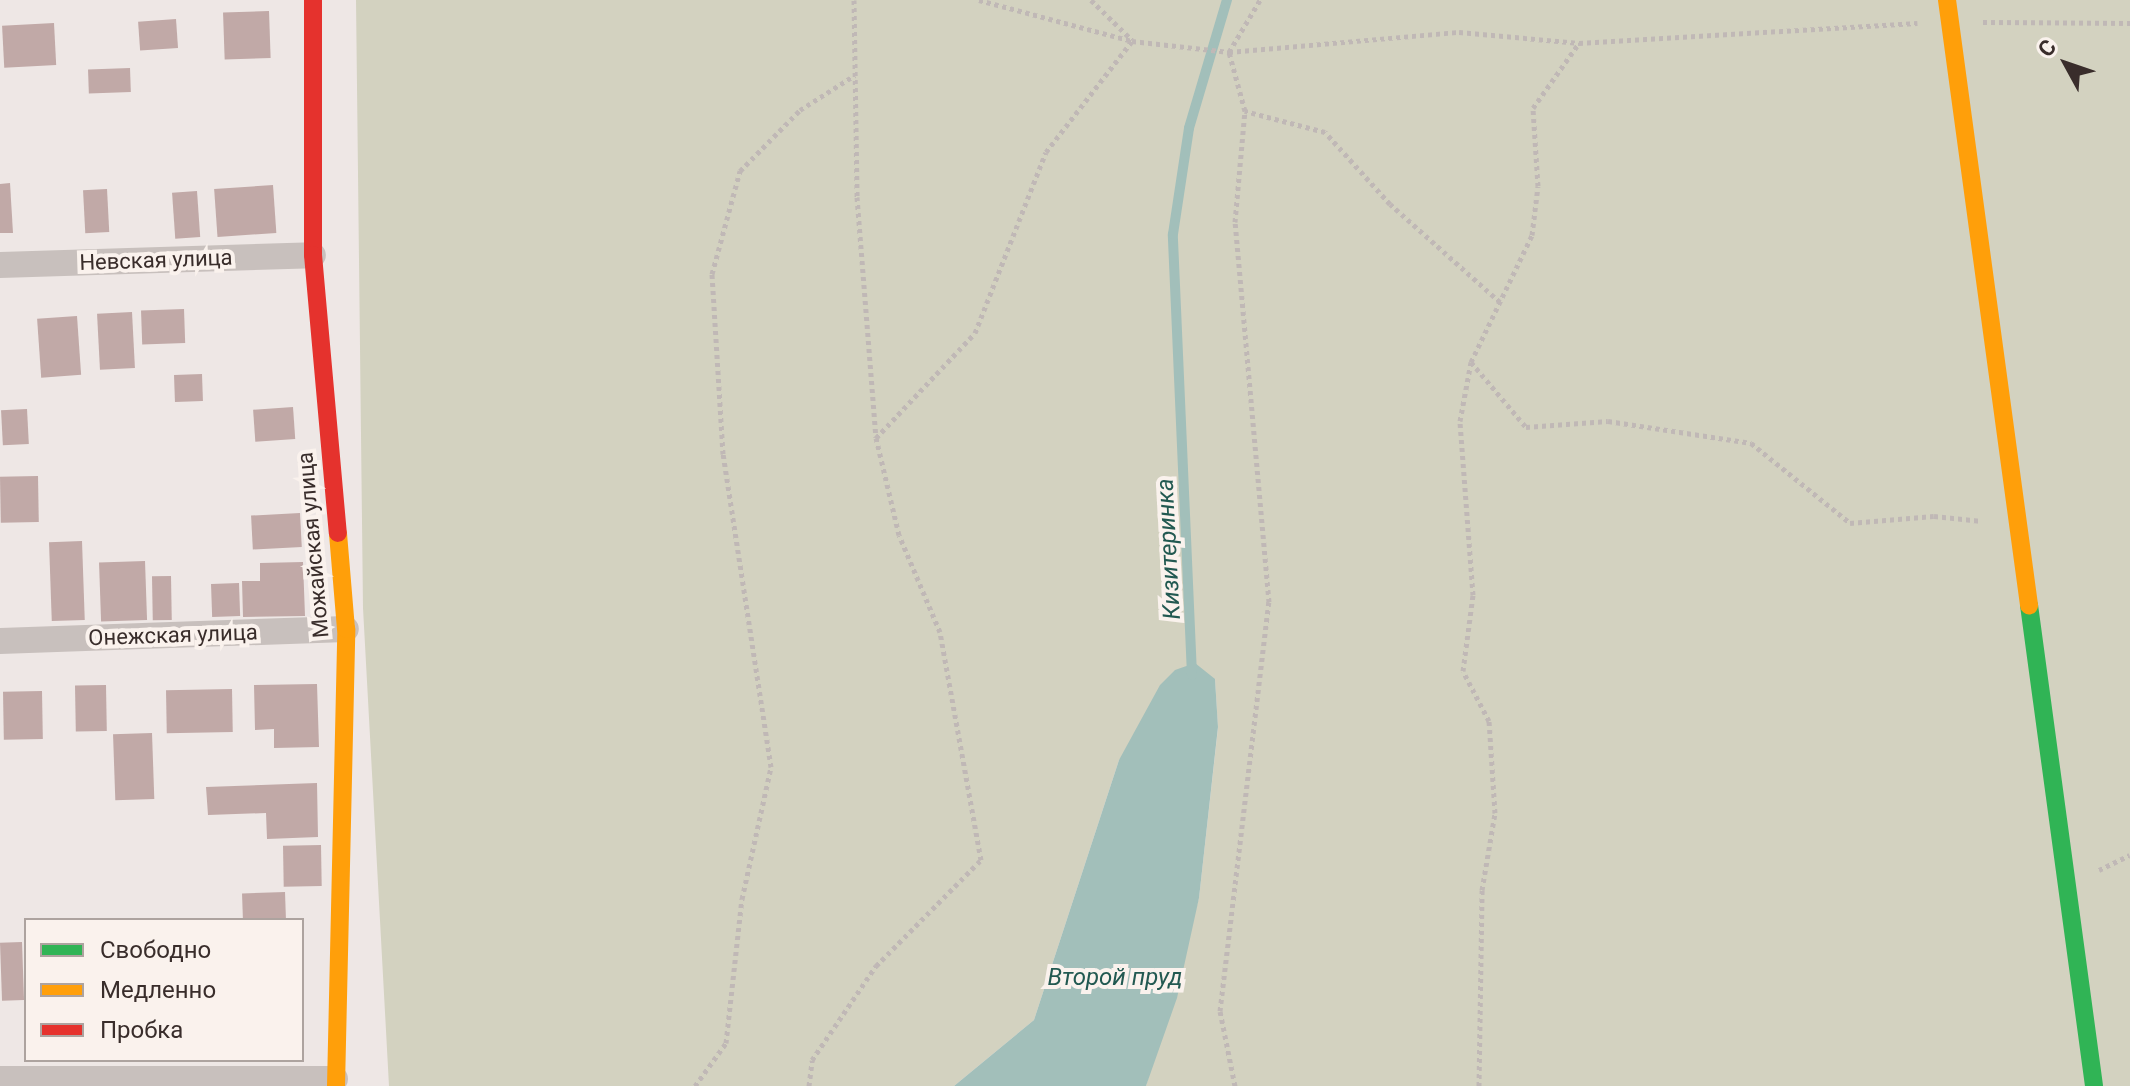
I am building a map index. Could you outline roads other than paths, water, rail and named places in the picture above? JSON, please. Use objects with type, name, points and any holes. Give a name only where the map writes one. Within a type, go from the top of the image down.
[{"type":"street","name":"Можайская улица","points":[[313,0],[313,255],[346,629],[336,1083]]},
{"type":"street","points":[[1947,0],[2094,1086]]},
{"type":"street","name":"Невская улица","points":[[0,265],[313,255]]},
{"type":"street","name":"Онежская улица","points":[[0,641],[346,629]]},
{"type":"street","points":[[0,1079],[336,1083]]},
{"type":"water","name":"Второй пруд","points":[[1195,663],[1215,679],[1218,727],[1199,898],[1177,998],[1146,1086],[954,1086],[1034,1020],[1119,760],[1160,685],[1175,670]]},
{"type":"waterway","name":"Кизитеринка","points":[[1192,675],[1173,234],[1189,128],[1227,0]]}]
